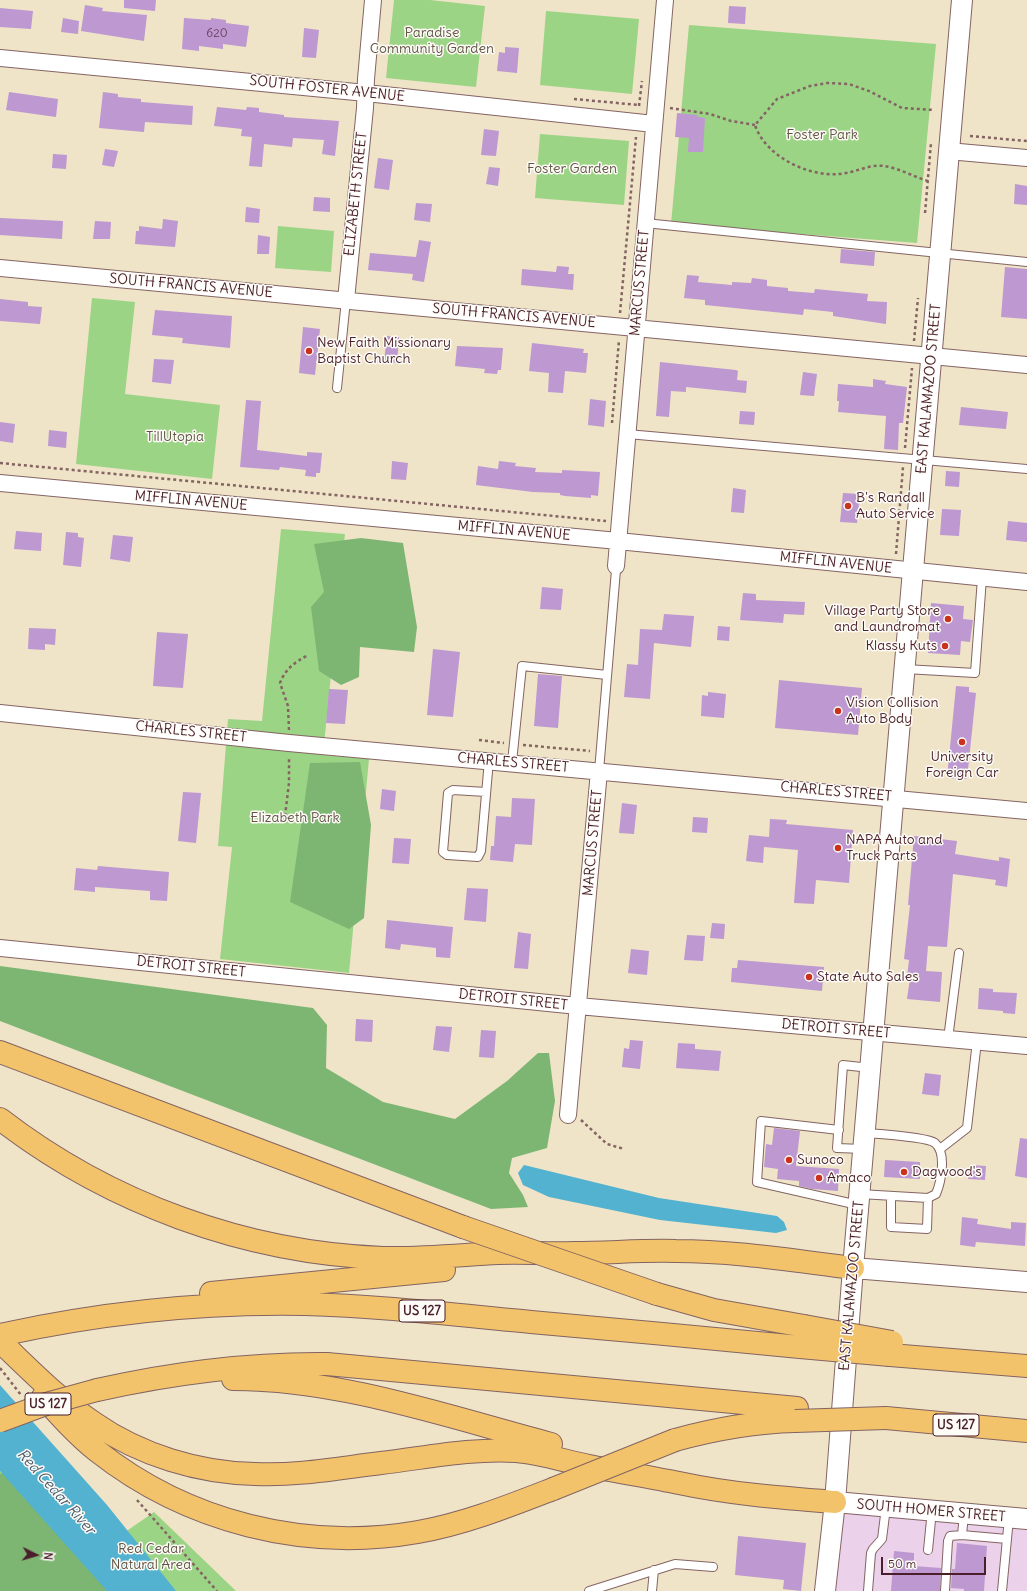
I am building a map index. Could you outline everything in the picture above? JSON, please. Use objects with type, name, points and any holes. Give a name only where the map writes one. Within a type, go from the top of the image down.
[{"type":"highway","points":[[0,1052],[463,1227],[658,1294],[802,1336]]},
{"type":"highway","points":[[0,1118],[34,1143],[79,1171],[141,1203],[196,1224],[284,1247],[337,1255],[384,1258],[500,1253],[572,1254],[690,1251],[853,1268]]},
{"type":"highway","points":[[105,1317],[211,1293],[419,1272],[572,1254]]},
{"type":"highway","name":"US 127","points":[[3,1341],[43,1327],[105,1317],[172,1309],[231,1305],[338,1305],[802,1336],[1027,1366]]},
{"type":"highway","points":[[3,1341],[52,1391],[81,1414],[108,1432],[150,1452],[212,1470],[254,1474],[297,1473],[468,1452],[499,1451],[549,1456],[702,1488],[835,1502]]},
{"type":"highway","points":[[3,1341],[34,1388],[68,1425],[113,1463],[170,1497],[206,1512],[245,1525],[288,1534],[317,1538],[362,1538],[400,1535],[463,1521],[553,1489],[675,1440],[719,1428],[755,1423],[796,1414]]},
{"type":"highway","points":[[891,1349],[1027,1362]]},
{"type":"highway","name":"US 127","points":[[0,1421],[46,1404],[141,1380],[218,1369],[267,1365],[327,1364],[796,1414],[886,1418],[1027,1431]]},
{"type":"highway","points":[[97,1390],[222,1379],[245,1379],[312,1385],[388,1401],[573,1450],[650,1477]]},
{"type":"street","name":"ELIZABETH STREET","points":[[346,300],[366,92],[373,0]]},
{"type":"street","name":"MARCUS STREET","points":[[616,568],[627,434],[628,327],[645,223],[664,0]]},
{"type":"street","name":"EAST KALAMAZOO STREET","points":[[825,1591],[835,1502],[853,1268],[904,668],[904,569],[922,355],[940,254],[940,146],[962,0]]},
{"type":"street","name":"SOUTH FOSTER AVENUE","points":[[0,58],[366,92],[654,124]]},
{"type":"street","points":[[940,146],[1027,158]]},
{"type":"street","name":"SOUTH FRANCIS AVENUE","points":[[0,268],[1027,365]]},
{"type":"street","name":"MIFFLIN AVENUE","points":[[0,483],[618,541],[1027,582]]},
{"type":"street","name":"CHARLES STREET","points":[[0,713],[289,743],[893,797],[1027,811]]},
{"type":"street","name":"MARCUS STREET","points":[[568,1112],[599,771]]},
{"type":"street","name":"DETROIT STREET","points":[[0,948],[578,1006],[1027,1046]]},
{"type":"street","points":[[853,1268],[1027,1282]]},
{"type":"street","name":"SOUTH HOMER STREET","points":[[835,1502],[1018,1518]]},
{"type":"lane","points":[[645,223],[1027,262]]},
{"type":"lane","name":"ELIZABETH STREET","points":[[337,388],[346,300]]},
{"type":"lane","points":[[627,434],[1027,469]]},
{"type":"lane","name":"MARCUS STREET","points":[[599,771],[616,568]]},
{"type":"lane","points":[[904,668],[975,673],[982,578]]},
{"type":"lane","points":[[512,762],[522,666],[607,675]]},
{"type":"lane","points":[[486,792],[453,790],[448,793],[444,852],[447,855],[478,857],[481,851],[489,760]]},
{"type":"lane","points":[[948,1039],[959,953]]},
{"type":"lane","points":[[940,1149],[967,1128],[977,1041]]},
{"type":"lane","points":[[839,1130],[761,1121],[757,1182],[859,1200],[891,1196],[933,1197],[938,1189],[942,1157],[940,1149],[936,1144],[925,1139],[864,1141],[837,1148],[839,1130],[843,1065],[870,1068]]},
{"type":"lane","points":[[891,1196],[891,1227],[927,1229],[928,1198]]},
{"type":"lane","points":[[868,1591],[872,1553],[873,1549],[882,1539],[886,1506]]},
{"type":"lane","points":[[928,1550],[932,1510]]},
{"type":"lane","points":[[962,1534],[964,1513]]},
{"type":"lane","points":[[1002,1591],[1007,1539],[1018,1518]]},
{"type":"lane","points":[[945,1591],[948,1541],[950,1536],[962,1534],[1007,1539]]},
{"type":"lane","points":[[589,1591],[675,1564],[713,1567]]},
{"type":"lane","points":[[652,1591],[654,1570]]},
{"type":"path","points":[[612,427],[628,327],[638,122],[642,75]]},
{"type":"path","points":[[755,125],[778,99],[810,86],[827,83],[849,84],[869,91],[902,108],[934,110]]},
{"type":"path","points":[[933,118],[935,102]]},
{"type":"path","points":[[655,106],[710,114],[730,121],[755,125]]},
{"type":"path","points":[[755,125],[757,132],[767,145],[803,169],[822,174],[840,174],[867,167],[885,166],[928,181]]},
{"type":"path","points":[[970,136],[1027,141]]},
{"type":"path","points":[[925,221],[928,181],[940,146]]},
{"type":"path","points":[[904,569],[922,355],[918,292]]},
{"type":"path","points":[[0,463],[620,522]]},
{"type":"path","points":[[604,513],[604,521]]},
{"type":"path","points":[[479,740],[600,752]]},
{"type":"path","points":[[568,1112],[607,1144],[624,1149]]},
{"type":"shaded area","points":[[845,1510],[1027,1525],[1027,1591],[835,1591]]},
{"type":"green space","name":"Paradise Community Garden","points":[[394,0],[430,0],[485,6],[476,87],[386,78]]},
{"type":"green space","points":[[546,11],[639,19],[632,94],[540,85]]},
{"type":"green space","name":"Foster Park","points":[[689,25],[936,44],[917,243],[671,224]]},
{"type":"green space","name":"Foster Garden","points":[[540,134],[629,141],[624,205],[535,198]]},
{"type":"green space","points":[[278,226],[334,231],[331,272],[275,268]]},
{"type":"green space","name":"TillUtopia","points":[[92,298],[135,302],[125,394],[220,405],[212,479],[76,464]]},
{"type":"green space","name":"Elizabeth Park","points":[[281,529],[345,534],[323,755],[369,759],[349,973],[220,959],[232,847],[218,846],[228,719],[262,721]]},
{"type":"green space","points":[[361,538],[403,543],[417,627],[414,652],[360,647],[359,677],[341,685],[319,671],[311,607],[324,592],[314,544]]},
{"type":"green space","points":[[360,762],[371,825],[364,918],[349,929],[290,902],[310,763]]},
{"type":"green space","points":[[0,966],[313,1008],[327,1025],[326,1068],[383,1102],[455,1119],[507,1081],[538,1053],[549,1053],[555,1101],[547,1148],[512,1158],[509,1173],[523,1195],[528,1207],[491,1209],[0,1021]]},
{"type":"green space","points":[[17,1465],[122,1591],[0,1591],[0,1474]]},
{"type":"green space","name":"Red Cedar Natural Area","points":[[0,1471],[82,1562],[154,1512],[236,1591],[0,1591]]},
{"type":"water","points":[[524,1165],[659,1198],[777,1216],[784,1222],[787,1230],[776,1233],[660,1220],[549,1197],[523,1185],[518,1173]]},
{"type":"water","name":"Red Cedar River","points":[[0,1385],[107,1505],[176,1591],[107,1591],[0,1471]]},
{"type":"building","points":[[124,0],[156,0],[155,11],[124,8]]},
{"type":"building","points":[[85,5],[103,8],[102,11],[147,15],[144,41],[81,31]]},
{"type":"building","points":[[729,6],[746,7],[745,24],[728,23]]},
{"type":"building","points":[[0,8],[33,11],[31,29],[0,27]]},
{"type":"building","points":[[63,18],[79,21],[78,34],[61,32]]},
{"type":"building","points":[[184,18],[211,20],[211,18],[226,20],[226,23],[249,26],[246,47],[223,44],[223,49],[199,46],[199,51],[182,49]]},
{"type":"building","points":[[304,28],[319,30],[316,58],[302,57]]},
{"type":"building","points":[[505,47],[519,48],[517,73],[497,71],[499,52],[505,53]]},
{"type":"building","points":[[9,92],[58,99],[56,117],[6,110]]},
{"type":"building","points":[[103,92],[118,94],[118,97],[141,99],[141,102],[193,106],[192,125],[145,122],[144,132],[99,128]]},
{"type":"building","points":[[217,107],[246,110],[247,107],[259,108],[259,112],[284,115],[284,117],[339,121],[335,156],[322,154],[324,140],[293,138],[292,147],[264,144],[262,167],[249,166],[252,137],[241,136],[242,129],[214,126]]},
{"type":"building","points":[[677,113],[697,115],[698,117],[705,118],[703,152],[688,152],[689,138],[675,137]]},
{"type":"building","points":[[484,129],[499,131],[496,156],[481,155]]},
{"type":"building","points":[[105,149],[118,151],[114,167],[102,165]]},
{"type":"building","points":[[53,154],[67,155],[66,169],[52,168]]},
{"type":"building","points":[[378,158],[393,160],[389,190],[374,188]]},
{"type":"building","points":[[489,167],[500,168],[498,186],[486,184]]},
{"type":"building","points":[[1015,184],[1027,186],[1027,205],[1014,204]]},
{"type":"building","points":[[314,197],[330,198],[330,212],[313,211]]},
{"type":"building","points":[[416,203],[432,204],[430,222],[414,220]]},
{"type":"building","points":[[246,207],[260,209],[259,223],[245,222]]},
{"type":"building","points":[[0,218],[63,221],[62,239],[0,235]]},
{"type":"building","points":[[163,219],[178,221],[175,247],[135,244],[136,231],[139,231],[139,226],[162,229]]},
{"type":"building","points":[[95,221],[111,222],[110,239],[93,239]]},
{"type":"building","points":[[258,235],[270,237],[269,254],[257,254]]},
{"type":"building","points":[[419,240],[431,242],[424,282],[412,280],[413,274],[368,270],[370,253],[416,257]]},
{"type":"building","points":[[841,249],[875,252],[874,266],[840,263]]},
{"type":"building","points":[[557,266],[569,267],[568,274],[574,274],[573,290],[521,285],[522,269],[556,272]]},
{"type":"building","points":[[1005,267],[1027,269],[1027,319],[1001,317]]},
{"type":"building","points":[[687,275],[699,276],[698,282],[732,285],[732,282],[751,283],[752,278],[767,280],[767,286],[788,288],[788,291],[814,293],[815,289],[868,294],[867,301],[887,302],[886,324],[833,316],[833,312],[804,309],[803,315],[705,305],[705,300],[684,298]]},
{"type":"building","points":[[0,299],[28,302],[28,306],[42,307],[40,324],[0,321]]},
{"type":"building","points":[[155,310],[232,316],[230,348],[182,343],[183,338],[152,335]]},
{"type":"building","name":"New Faith Missionary Baptist Church","points":[[303,327],[320,329],[315,375],[299,373]]},
{"type":"building","points":[[387,336],[399,337],[397,363],[384,361]]},
{"type":"building","points":[[532,343],[584,349],[583,353],[588,353],[586,373],[565,371],[563,393],[548,392],[549,373],[529,371]]},
{"type":"building","points":[[457,346],[503,348],[501,370],[498,370],[497,374],[484,373],[485,369],[455,366]]},
{"type":"building","points":[[154,359],[174,360],[171,384],[152,382]]},
{"type":"building","points":[[660,362],[736,370],[738,371],[737,380],[747,381],[746,393],[686,387],[686,392],[671,391],[669,417],[656,416]]},
{"type":"building","points":[[803,372],[817,374],[814,396],[800,395]]},
{"type":"building","points":[[873,379],[886,381],[885,384],[907,387],[903,423],[899,423],[898,450],[884,449],[886,416],[838,412],[838,384],[873,387]]},
{"type":"building","points":[[590,399],[606,401],[604,427],[588,425]]},
{"type":"building","points":[[246,400],[261,401],[257,450],[307,456],[307,452],[322,453],[320,473],[316,473],[316,477],[305,476],[306,470],[280,467],[279,470],[240,467]]},
{"type":"building","points":[[961,407],[1008,412],[1006,429],[959,425]]},
{"type":"building","points":[[740,411],[755,412],[754,425],[739,424]]},
{"type":"building","points":[[0,422],[15,424],[13,443],[0,441]]},
{"type":"building","points":[[49,430],[67,432],[66,448],[48,446]]},
{"type":"building","points":[[392,461],[408,463],[406,480],[391,479]]},
{"type":"building","points":[[499,461],[516,463],[515,466],[536,468],[535,472],[562,473],[562,470],[600,472],[598,496],[591,495],[591,498],[565,496],[560,495],[560,493],[533,492],[476,485],[478,466],[498,469]]},
{"type":"building","points":[[946,471],[960,472],[959,487],[945,486]]},
{"type":"building","points":[[733,488],[746,490],[744,513],[731,512]]},
{"type":"building","points":[[843,493],[860,494],[857,523],[840,522]]},
{"type":"building","points":[[942,509],[961,510],[959,536],[940,535]]},
{"type":"building","points":[[1008,521],[1027,523],[1027,542],[1006,540]]},
{"type":"building","points":[[16,531],[42,533],[41,551],[14,549]]},
{"type":"building","points":[[66,532],[78,533],[78,537],[84,538],[81,567],[63,565]]},
{"type":"building","points":[[113,535],[133,537],[130,562],[110,559]]},
{"type":"building","points":[[542,587],[563,589],[561,610],[540,609]]},
{"type":"building","points":[[743,593],[756,594],[756,600],[805,602],[804,615],[784,614],[783,623],[740,620]]},
{"type":"building","points":[[931,603],[964,606],[963,619],[973,620],[970,642],[961,641],[960,655],[928,653]]},
{"type":"building","points":[[664,614],[694,616],[691,647],[654,643],[650,699],[624,697],[627,664],[638,665],[640,629],[662,630]]},
{"type":"building","points":[[718,626],[730,627],[729,641],[717,640]]},
{"type":"building","points":[[29,628],[56,629],[55,645],[45,644],[45,650],[28,649]]},
{"type":"building","points":[[157,632],[188,634],[183,688],[153,686]]},
{"type":"building","points":[[433,649],[460,652],[453,717],[427,715]]},
{"type":"building","points":[[538,674],[562,676],[558,728],[534,726]]},
{"type":"building","points":[[779,680],[862,688],[858,735],[775,728]]},
{"type":"building","points":[[956,686],[969,687],[969,692],[976,693],[967,779],[947,778]]},
{"type":"building","points":[[329,689],[348,690],[345,724],[326,723]]},
{"type":"building","points":[[708,692],[726,694],[724,718],[701,716],[702,695],[708,696]]},
{"type":"building","points":[[382,789],[396,791],[394,811],[380,809]]},
{"type":"building","points":[[183,792],[201,793],[196,843],[178,841]]},
{"type":"building","points":[[512,798],[535,799],[532,845],[515,844],[513,862],[490,860],[491,846],[494,846],[496,816],[511,817]]},
{"type":"building","points":[[622,803],[637,805],[634,834],[619,833]]},
{"type":"building","points":[[693,817],[708,818],[707,833],[692,832]]},
{"type":"building","points":[[770,819],[787,820],[786,824],[853,830],[849,883],[816,880],[814,904],[794,903],[798,850],[764,847],[763,863],[746,861],[749,835],[769,837]]},
{"type":"building","points":[[914,836],[957,841],[955,854],[999,861],[999,857],[1010,859],[1007,887],[995,885],[996,880],[953,874],[947,947],[928,946],[926,971],[942,972],[940,1002],[907,999],[910,978],[907,977],[909,960],[904,959],[910,905],[908,905]]},
{"type":"building","points":[[394,838],[411,839],[409,864],[392,863]]},
{"type":"building","points":[[98,866],[169,872],[167,901],[150,900],[150,891],[95,887],[95,892],[74,890],[76,868],[97,870]]},
{"type":"building","points":[[467,888],[488,889],[486,922],[464,920]]},
{"type":"building","points":[[387,920],[453,927],[450,958],[436,957],[436,948],[401,944],[400,950],[385,948]]},
{"type":"building","points":[[712,923],[725,924],[724,939],[710,938]]},
{"type":"building","points":[[518,932],[531,934],[528,969],[514,968]]},
{"type":"building","points":[[687,935],[705,936],[703,961],[684,960]]},
{"type":"building","points":[[631,949],[649,951],[647,975],[628,973]]},
{"type":"building","points":[[738,960],[824,967],[822,991],[731,982],[732,968],[737,968]]},
{"type":"building","points":[[979,988],[993,989],[993,992],[1017,993],[1015,1014],[1003,1013],[1003,1011],[978,1009]]},
{"type":"building","points":[[356,1019],[373,1020],[372,1042],[355,1041]]},
{"type":"building","points":[[436,1026],[452,1027],[449,1052],[433,1050]]},
{"type":"building","points":[[481,1030],[496,1031],[494,1058],[479,1057]]},
{"type":"building","points":[[630,1040],[643,1041],[640,1069],[622,1067],[624,1048],[629,1049]]},
{"type":"building","points":[[678,1043],[695,1044],[695,1049],[721,1051],[719,1071],[676,1068]]},
{"type":"building","points":[[925,1073],[941,1075],[939,1096],[922,1094]]},
{"type":"building","points":[[774,1128],[800,1131],[796,1166],[839,1169],[838,1191],[812,1189],[799,1186],[799,1181],[777,1179],[778,1169],[764,1167],[766,1144],[772,1145]]},
{"type":"building","points":[[1020,1138],[1027,1139],[1027,1178],[1015,1176]]},
{"type":"building","points":[[885,1160],[920,1162],[920,1179],[884,1177]]},
{"type":"building","points":[[969,1165],[986,1166],[985,1180],[968,1179]]},
{"type":"building","points":[[962,1217],[978,1219],[977,1224],[1011,1229],[1011,1222],[1026,1223],[1025,1246],[976,1242],[975,1247],[960,1245]]},
{"type":"building","points":[[738,1536],[806,1543],[801,1591],[783,1589],[784,1580],[735,1575]]},
{"type":"building","points":[[957,1543],[987,1546],[984,1591],[964,1591],[964,1589],[951,1588],[952,1569],[955,1569]]},
{"type":"building","points":[[894,1551],[914,1553],[914,1566],[941,1568],[940,1591],[891,1591]]},
{"type":"place","name":"New Faith Missionary Baptist Church","points":[[309,351]]},
{"type":"place","name":"B's Randall Auto Service","points":[[848,506]]},
{"type":"place","name":"Village Party Store and Laundromat","points":[[948,619]]},
{"type":"place","name":"Klassy Kuts","points":[[945,646]]},
{"type":"place","name":"Vision Collision Auto Body","points":[[838,711]]},
{"type":"place","name":"University Foreign Car","points":[[962,742]]},
{"type":"place","name":"NAPA Auto and Truck Parts","points":[[838,848]]},
{"type":"place","name":"State Auto Sales","points":[[809,977]]},
{"type":"place","name":"Sunoco","points":[[789,1160]]},
{"type":"place","name":"Dagwood's","points":[[904,1172]]},
{"type":"place","name":"Amaco","points":[[819,1178]]}]
